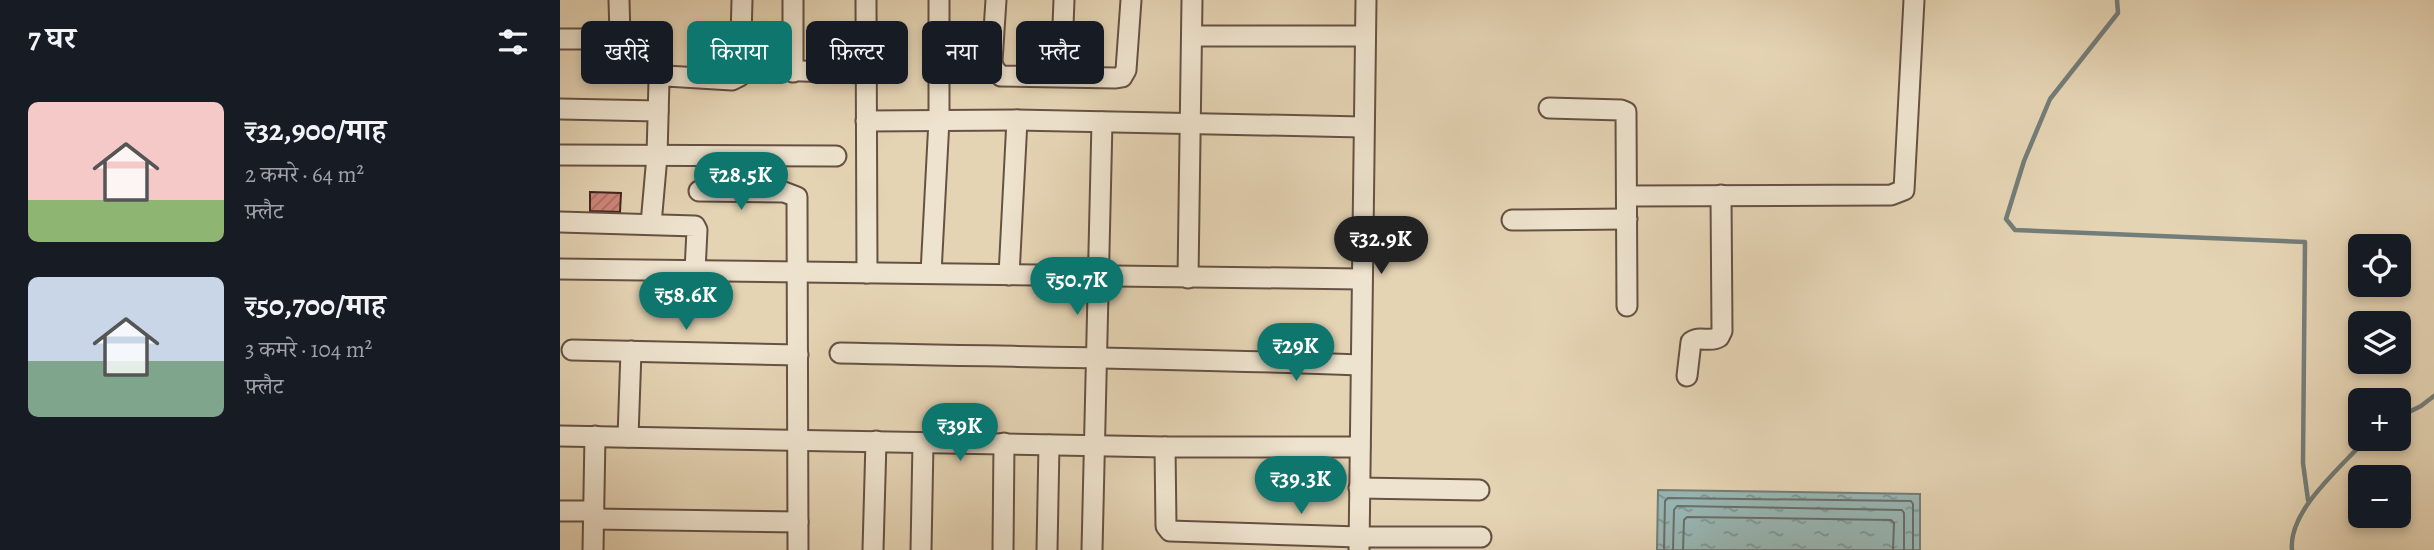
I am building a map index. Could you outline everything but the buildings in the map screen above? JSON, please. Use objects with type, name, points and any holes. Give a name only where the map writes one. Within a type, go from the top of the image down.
[{"type":"street","points":[[560,38],[617,39],[620,35],[619,0]]},
{"type":"street","points":[[741,21],[742,0]]},
{"type":"street","points":[[793,0],[793,72],[806,72]]},
{"type":"street","points":[[866,0],[866,21]]},
{"type":"street","points":[[931,273],[939,120],[939,0]]},
{"type":"street","points":[[996,0],[992,61],[996,72],[1001,76],[1016,76]]},
{"type":"street","points":[[1063,21],[1064,0]]},
{"type":"street","points":[[1104,77],[1122,77],[1127,62],[1131,0]]},
{"type":"street","points":[[1188,278],[1192,0]]},
{"type":"street","points":[[1359,544],[1366,0]]},
{"type":"street","points":[[1627,196],[1891,195],[1904,190],[1914,0]]},
{"type":"street","points":[[1192,36],[1364,36]]},
{"type":"street","points":[[651,223],[661,77],[687,78]]},
{"type":"street","points":[[866,84],[867,273]]},
{"type":"street","points":[[1549,108],[1626,112],[1627,306]]},
{"type":"street","points":[[560,109],[658,111]]},
{"type":"street","points":[[866,121],[1017,120],[1363,127]]},
{"type":"street","points":[[1009,275],[1017,120]]},
{"type":"street","points":[[1092,550],[1102,122]]},
{"type":"street","points":[[560,155],[836,156]]},
{"type":"street","points":[[699,191],[794,194],[797,197],[797,550]]},
{"type":"street","points":[[1688,376],[1691,342],[1696,338],[1715,340],[1722,331],[1721,195]]},
{"type":"street","points":[[1512,220],[1627,219]]},
{"type":"street","points":[[560,222],[695,226],[695,271]]},
{"type":"street","points":[[560,269],[1361,279]]},
{"type":"street","points":[[572,350],[798,355]]},
{"type":"street","points":[[628,436],[631,351]]},
{"type":"street","points":[[840,353],[1235,360],[1360,365]]},
{"type":"street","points":[[560,436],[1165,447],[1360,447]]},
{"type":"street","points":[[593,550],[595,436]]},
{"type":"street","points":[[873,550],[876,441]]},
{"type":"street","points":[[921,550],[922,443]]},
{"type":"street","points":[[1003,550],[1004,443]]},
{"type":"street","points":[[1047,550],[1049,445]]},
{"type":"street","points":[[1165,447],[1166,526],[1170,531],[1359,544],[1481,537]]},
{"type":"street","points":[[1359,488],[1479,490]]},
{"type":"street","points":[[560,511],[594,515],[798,522]]},
{"type":"water","points":[[1658,490],[1920,494],[1920,550],[1657,550]]},
{"type":"waterway","points":[[2117,0],[2118,13],[2050,99],[2024,161],[2006,219],[2015,230],[2305,242],[2303,463],[2308,500]]},
{"type":"waterway","points":[[2411,411],[2434,396]]},
{"type":"waterway","points":[[2292,550],[2293,535],[2307,505],[2355,451]]}]
